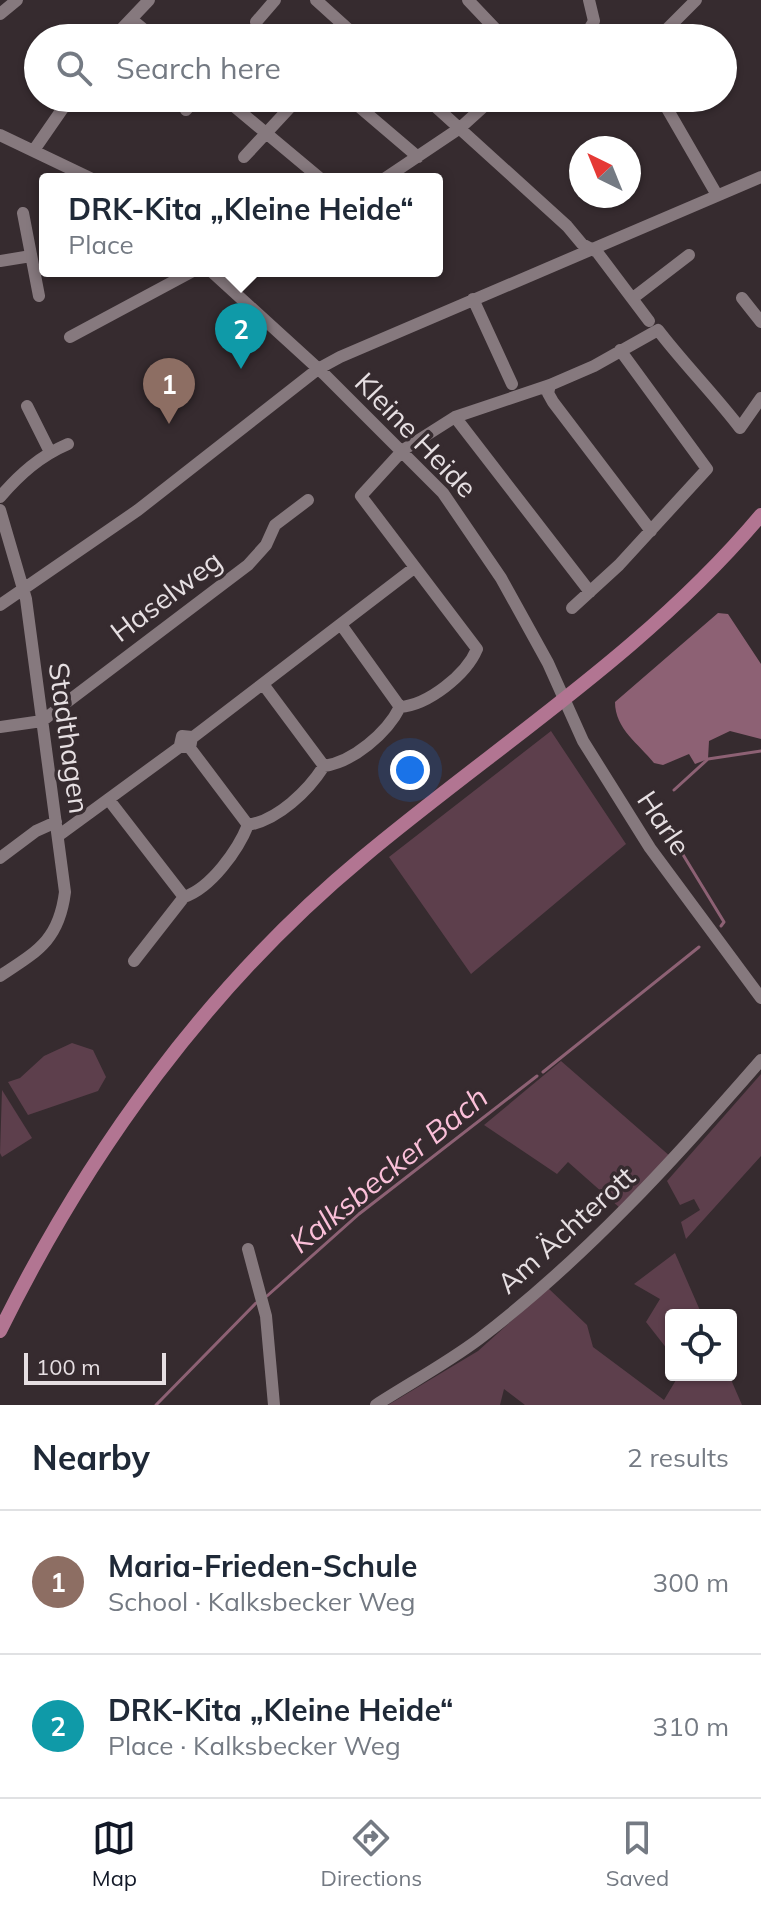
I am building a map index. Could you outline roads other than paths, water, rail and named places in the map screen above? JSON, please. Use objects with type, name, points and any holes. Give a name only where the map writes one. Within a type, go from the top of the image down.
[{"type":"main road","points":[[0,1331],[54,1229],[103,1150],[163,1067],[241,974],[359,860],[581,689],[666,615],[761,515]]},
{"type":"street","points":[[0,14],[17,0]]},
{"type":"street","points":[[126,24],[149,0]]},
{"type":"street","points":[[256,22],[275,0]]},
{"type":"street","points":[[316,0],[343,24]]},
{"type":"street","points":[[468,0],[491,24]]},
{"type":"street","points":[[589,0],[592,24]]},
{"type":"street","points":[[672,24],[696,0]]},
{"type":"street","points":[[131,19],[137,24]]},
{"type":"street","points":[[34,150],[60,112]]},
{"type":"street","points":[[241,112],[314,173]]},
{"type":"street","points":[[244,157],[286,112]]},
{"type":"street","points":[[371,112],[418,157]]},
{"type":"street","points":[[442,112],[591,248],[649,321]]},
{"type":"street","points":[[395,173],[460,128],[478,112]]},
{"type":"street","points":[[669,112],[717,195]]},
{"type":"street","points":[[0,135],[80,173]]},
{"type":"street","points":[[0,605],[138,510],[318,369],[473,299],[761,177]]},
{"type":"street","points":[[23,213],[39,296]]},
{"type":"street","points":[[633,298],[689,255]]},
{"type":"street","points":[[0,261],[31,256]]},
{"type":"street","points":[[70,337],[182,277]]},
{"type":"street","name":"Kleine Heide","points":[[218,277],[403,450],[443,493],[474,534],[548,663]]},
{"type":"street","points":[[742,298],[761,322]]},
{"type":"street","points":[[473,299],[512,384]]},
{"type":"street","points":[[400,707],[416,706],[471,665],[477,649],[361,496],[403,450],[455,417],[550,385],[658,330],[695,378],[715,395],[740,428],[761,398]]},
{"type":"street","points":[[572,608],[651,531],[707,469],[620,350]]},
{"type":"street","points":[[550,385],[548,393],[553,402],[651,531]]},
{"type":"street","points":[[27,406],[50,452]]},
{"type":"street","points":[[455,417],[590,592]]},
{"type":"street","points":[[0,497],[20,474],[50,452],[68,444]]},
{"type":"street","name":"Haselweg","points":[[42,721],[248,565],[266,545],[275,525],[308,500]]},
{"type":"street","name":"Stadthagen","points":[[0,510],[23,591],[65,892],[59,924],[50,938],[35,954],[0,976]]},
{"type":"street","points":[[58,836],[188,744],[414,568]]},
{"type":"street","points":[[342,626],[400,707]]},
{"type":"street","name":"Harle","points":[[548,663],[583,741],[650,848],[761,998]]},
{"type":"street","points":[[263,684],[324,766]]},
{"type":"street","points":[[324,766],[340,764],[371,740],[391,724],[400,707]]},
{"type":"street","points":[[0,727],[42,721]]},
{"type":"street","points":[[188,744],[248,825]]},
{"type":"street","points":[[248,825],[263,822],[313,785],[324,766]]},
{"type":"street","points":[[109,800],[184,897]]},
{"type":"street","points":[[0,858],[36,831],[56,822]]},
{"type":"street","points":[[134,961],[184,897],[194,893],[240,844],[248,825]]},
{"type":"street","name":"Am Ächterott","points":[[376,1405],[477,1341],[512,1312],[654,1183],[761,1060]]},
{"type":"street","points":[[248,1249],[266,1316],[274,1405]]},
{"type":"waterway","name":"Kalksbecker Bach","points":[[674,790],[708,759],[761,751]]},
{"type":"waterway","name":"Kalksbecker Bach","points":[[657,812],[724,922],[721,926]]},
{"type":"waterway","name":"Kalksbecker Bach","points":[[543,1072],[699,947]]},
{"type":"waterway","name":"Kalksbecker Bach","points":[[267,1296],[359,1214],[537,1076]]},
{"type":"waterway","name":"Kalksbecker Bach","points":[[156,1405],[256,1303]]},
{"type":"place","name":"DRK-Kita „Kleine Heide“","points":[[241,369]]},
{"type":"place","name":"Maria-Frieden-Schule","points":[[169,424]]}]
